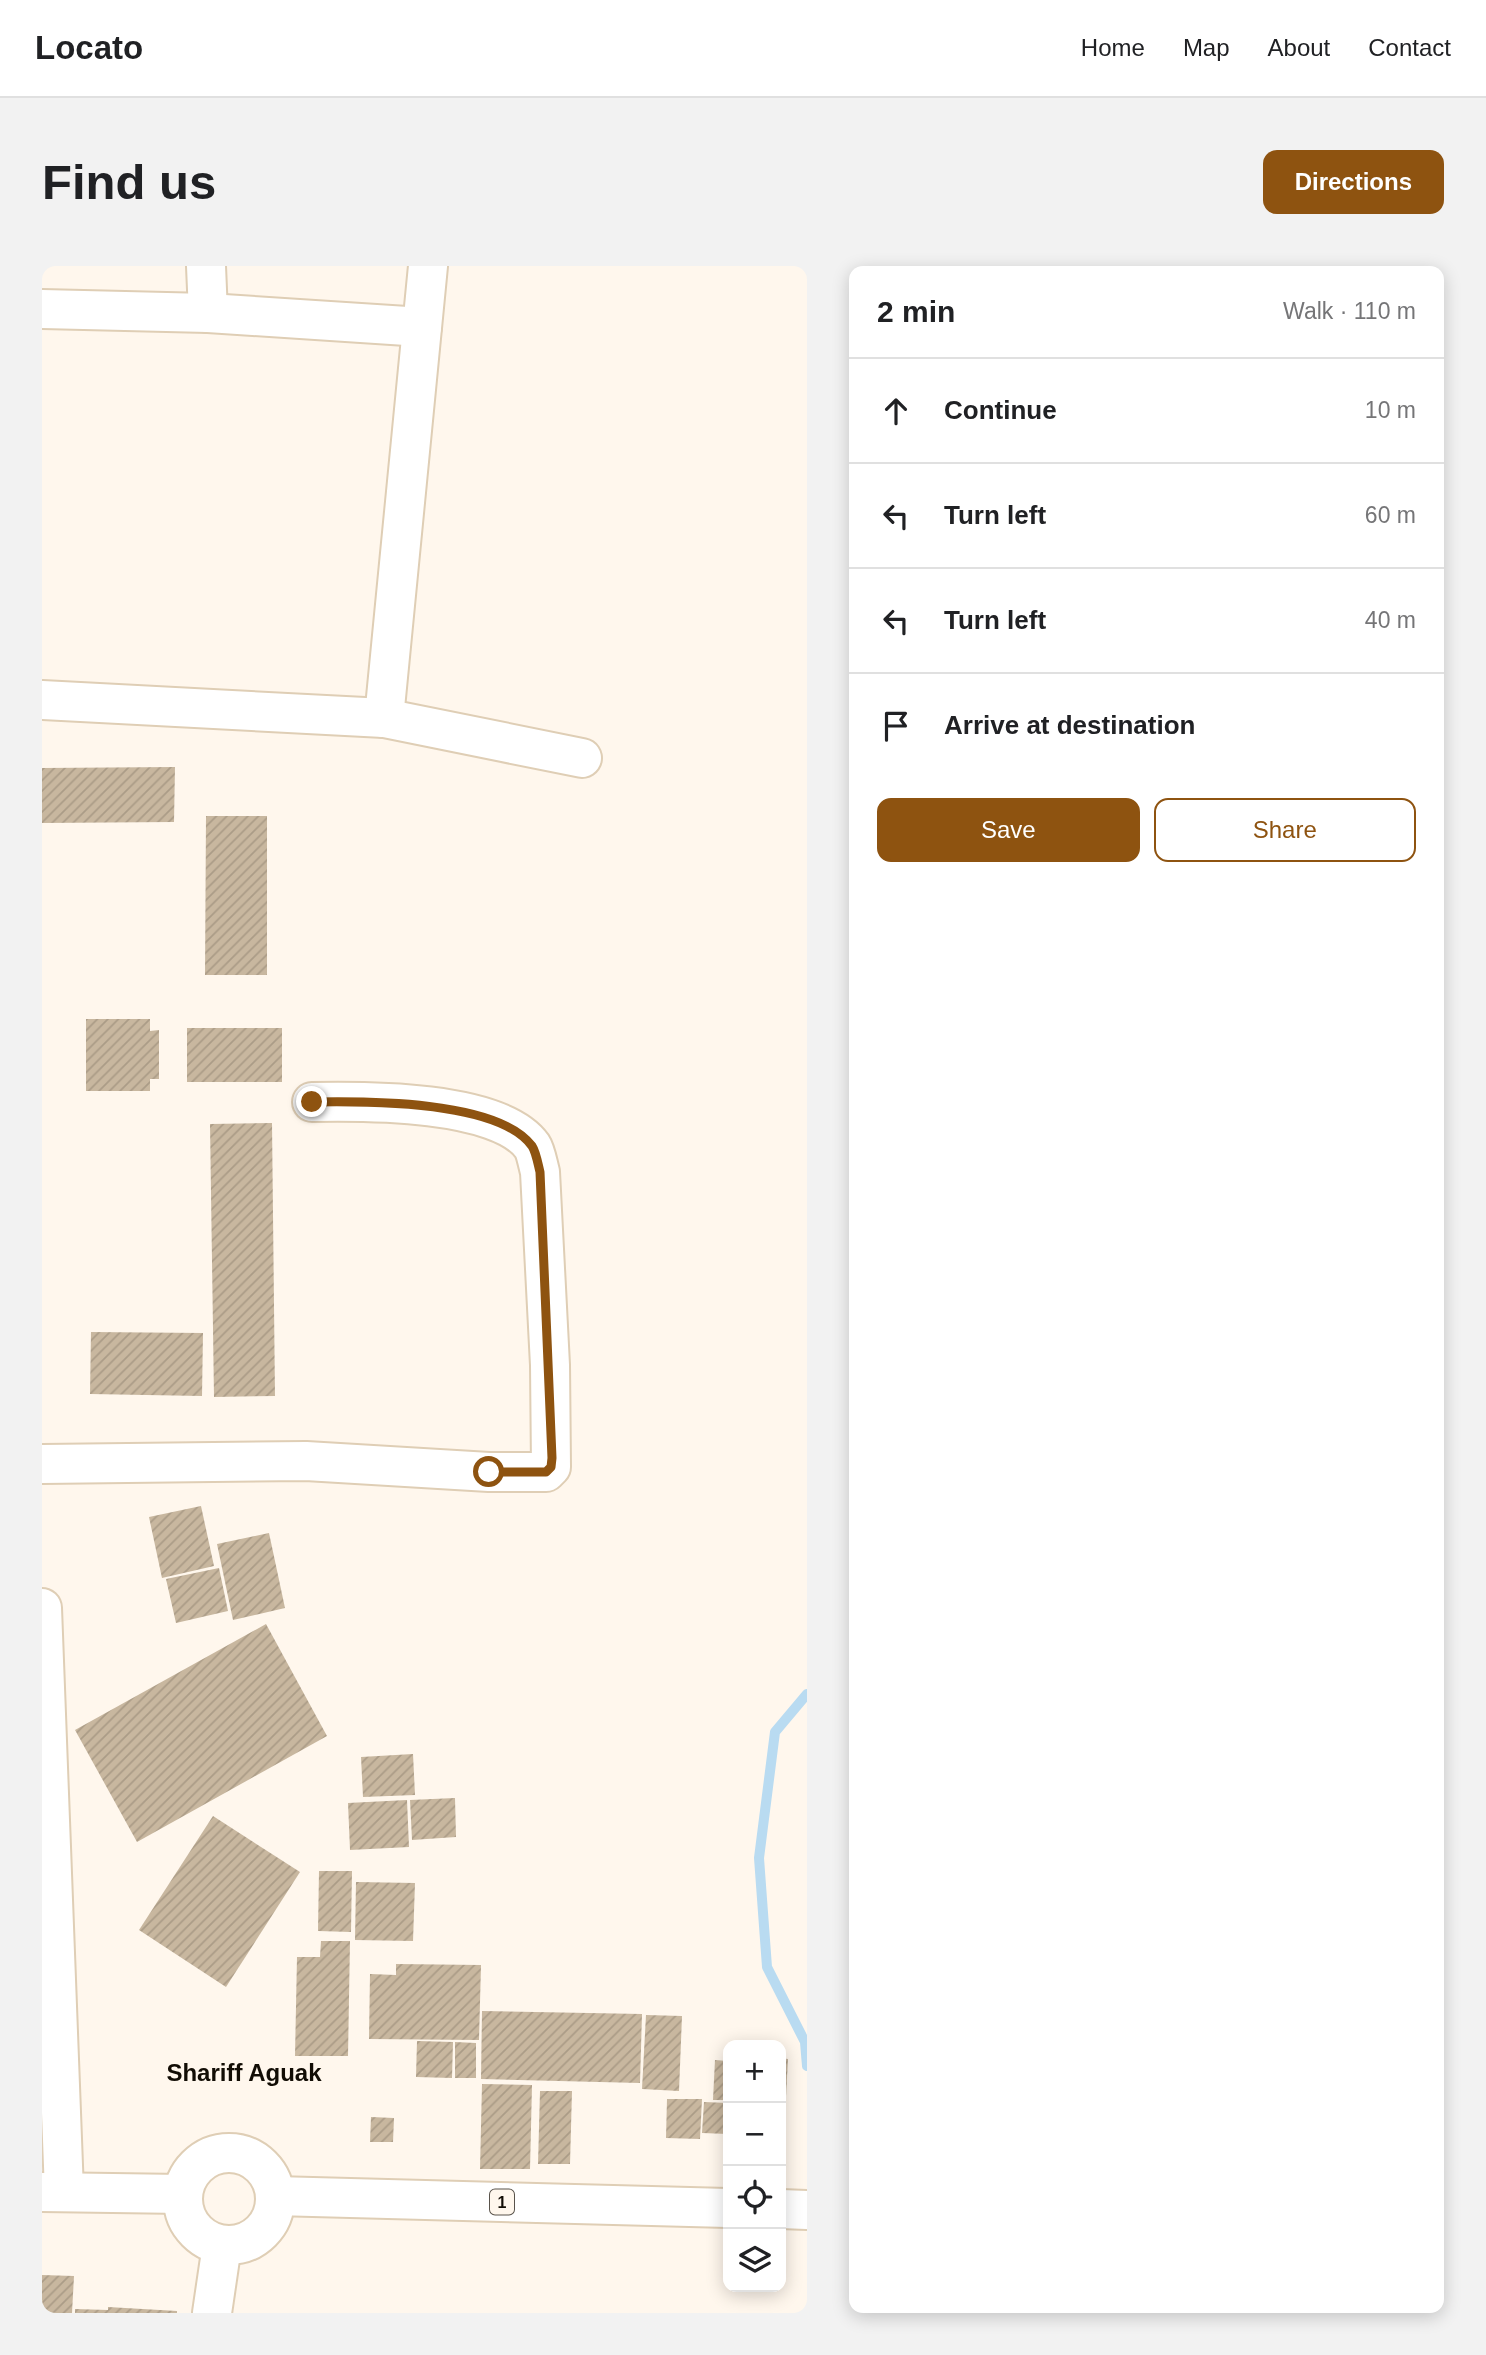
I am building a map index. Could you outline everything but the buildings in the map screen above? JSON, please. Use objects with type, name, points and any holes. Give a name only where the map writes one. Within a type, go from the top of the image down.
[{"type":"main road","points":[[206,266],[208,313]]},
{"type":"main road","points":[[384,719],[428,266]]},
{"type":"main road","points":[[42,309],[208,313],[422,327]]},
{"type":"main road","points":[[42,700],[384,719],[582,758]]},
{"type":"main road","points":[[42,1464],[306,1461],[489,1472],[546,1472],[551,1467],[550,1365],[540,1172],[532,1146],[483,1115],[458,1110],[312,1102]]},
{"type":"main road","points":[[42,1608],[53,2192],[183,2194]]},
{"type":"main road","points":[[230,2153],[247,2156],[261,2166],[271,2179],[275,2196],[272,2214],[256,2236],[240,2243],[222,2245],[206,2239],[192,2227],[185,2212],[183,2194],[188,2178],[199,2164],[213,2155],[230,2153]]},
{"type":"main road","name":"1","points":[[275,2196],[723,2208]]},
{"type":"main road","points":[[786,2209],[807,2210]]},
{"type":"main road","points":[[212,2313],[222,2245]]},
{"type":"waterway","points":[[807,1694],[775,1732],[759,1858],[767,1967],[805,2042],[807,2066]]},
{"type":"district","name":"Shariff Aguak","points":[[244,2073]]},
{"type":"route","points":[[312,1102],[344,1101],[458,1110],[483,1115],[532,1146],[540,1172],[550,1365],[551,1467],[546,1472],[489,1472]]}]
